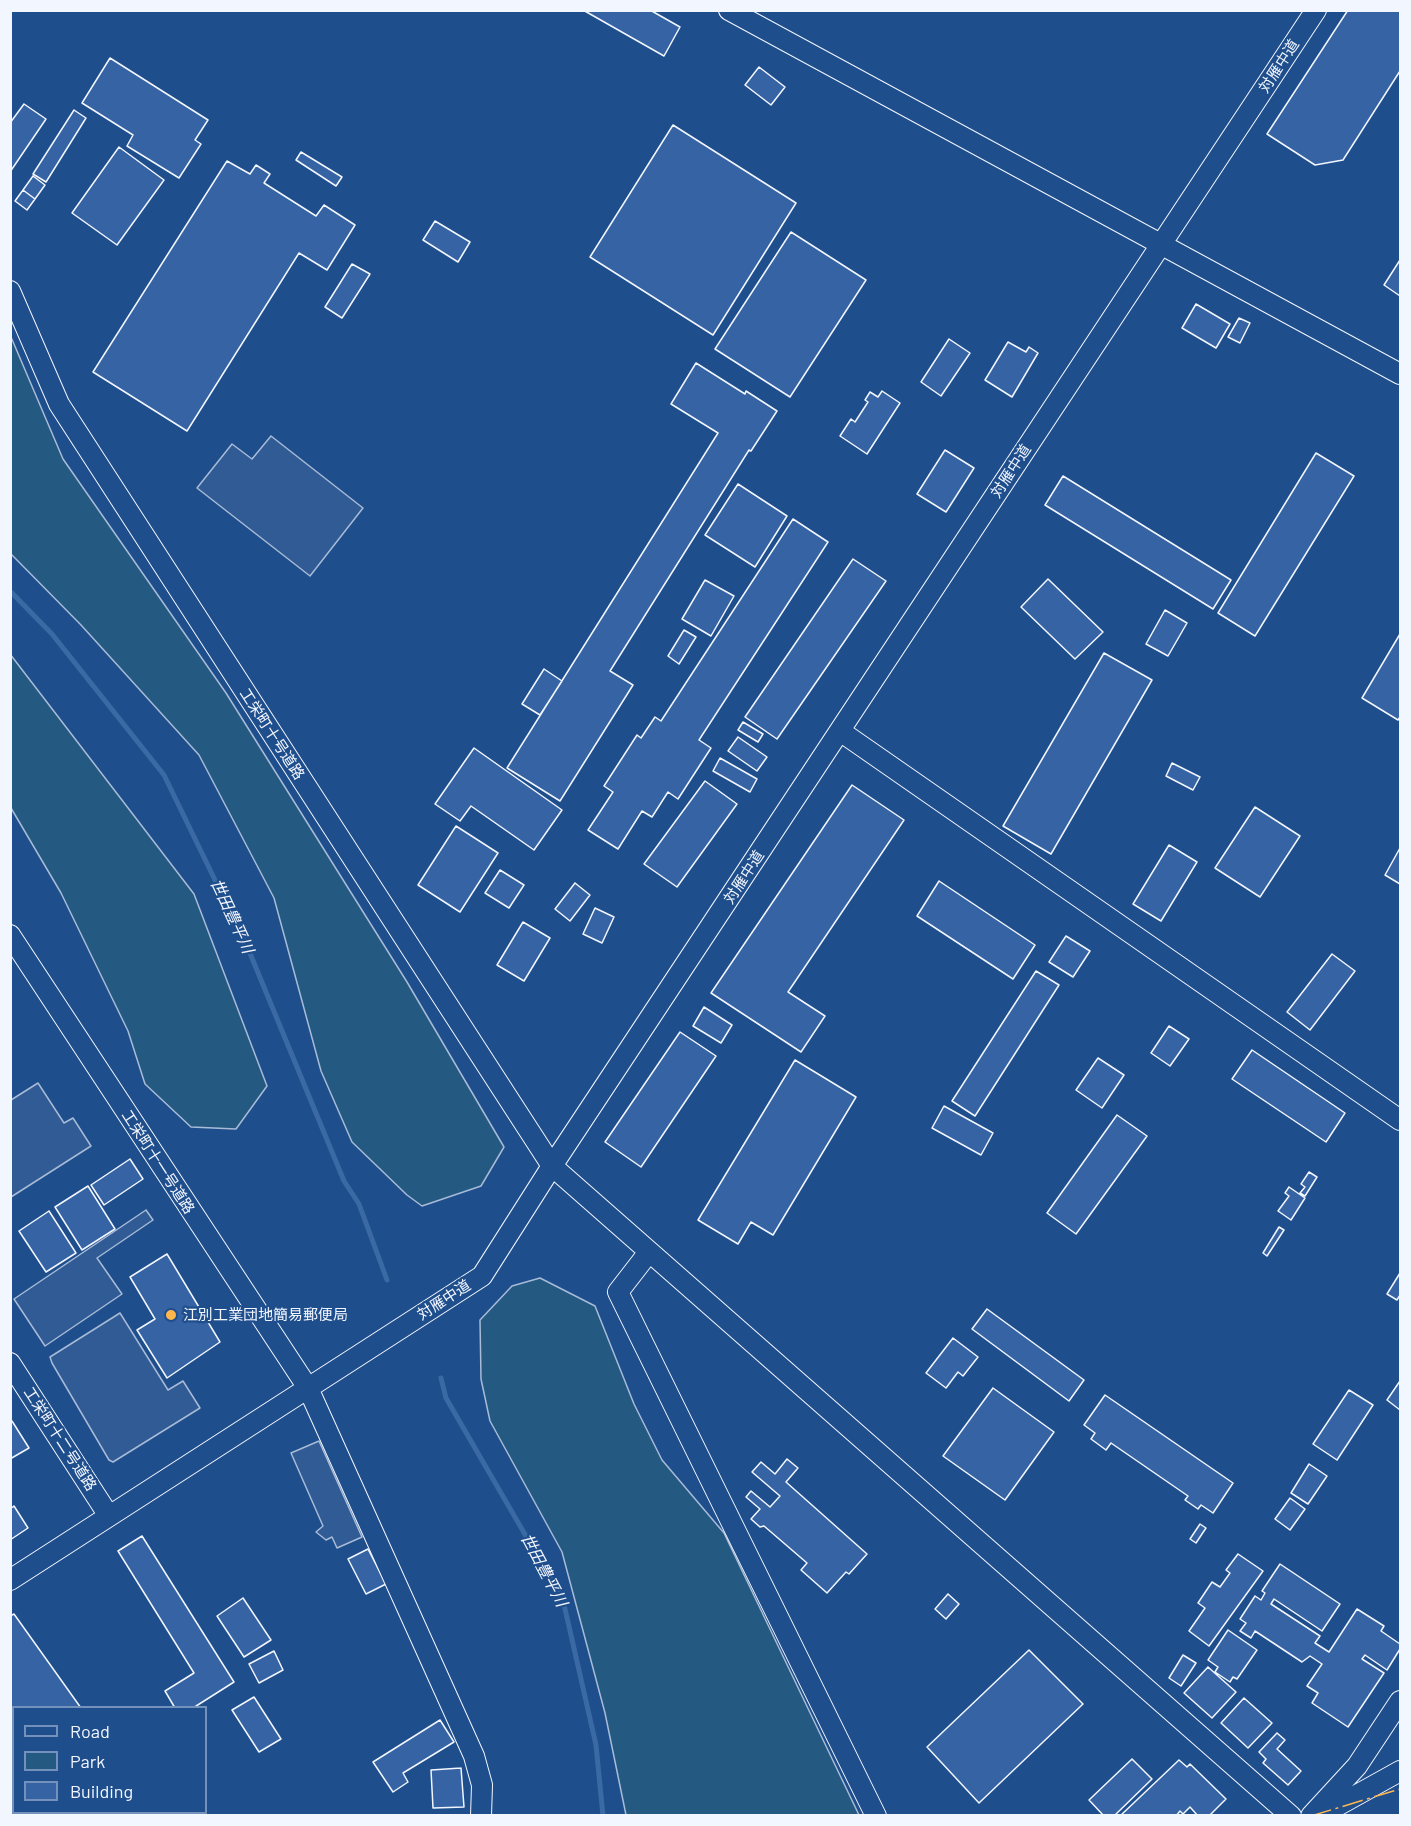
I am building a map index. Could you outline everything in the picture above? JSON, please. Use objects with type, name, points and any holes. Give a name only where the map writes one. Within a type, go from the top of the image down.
[{"type":"street","points":[[729,10],[1401,374]]},
{"type":"street","name":"対雁中道","points":[[10,1580],[482,1276],[1316,10]]},
{"type":"street","name":"工栄町十号道路","points":[[10,291],[59,404],[552,1167],[1291,1815]]},
{"type":"street","points":[[840,730],[1401,1120]]},
{"type":"street","name":"工栄町十一号道路","points":[[10,935],[308,1388],[474,1756],[482,1785],[481,1815]]},
{"type":"street","points":[[649,1252],[618,1292],[876,1815]]},
{"type":"street","name":"工栄町十二号道路","points":[[10,1363],[110,1516]]},
{"type":"street","points":[[1311,1815],[1357,1766],[1401,1701]]},
{"type":"street","points":[[1319,1815],[1401,1771]]},
{"type":"green space","points":[[11,337],[63,459],[226,693],[407,982],[504,1147],[481,1186],[422,1206],[407,1195],[352,1142],[321,1071],[274,898],[199,755],[81,625],[11,554]]},
{"type":"green space","points":[[10,654],[194,894],[267,1086],[236,1129],[191,1127],[145,1084],[128,1031],[61,893],[11,808]]},
{"type":"green space","points":[[540,1278],[595,1306],[634,1404],[662,1460],[724,1533],[859,1815],[626,1815],[605,1713],[562,1552],[490,1421],[481,1379],[480,1320],[512,1286]]},
{"type":"shaded area","points":[[271,436],[363,508],[310,576],[197,488],[232,444],[252,459]]},
{"type":"shaded area","points":[[38,1083],[64,1123],[73,1118],[91,1146],[11,1197],[11,1100]]},
{"type":"shaded area","points":[[146,1210],[153,1220],[97,1258],[122,1294],[45,1346],[14,1299]]},
{"type":"shaded area","points":[[120,1313],[168,1390],[183,1381],[200,1408],[113,1462],[109,1460],[50,1357]]},
{"type":"shaded area","points":[[319,1441],[362,1537],[337,1548],[332,1537],[326,1540],[316,1532],[323,1526],[291,1453]]},
{"type":"building","points":[[583,10],[650,10],[680,27],[664,56]]},
{"type":"building","points":[[1348,10],[1400,10],[1400,71],[1343,160],[1315,165],[1267,134]]},
{"type":"building","points":[[110,58],[208,120],[195,140],[201,144],[179,178],[127,146],[133,135],[82,103]]},
{"type":"building","points":[[759,67],[785,87],[771,105],[745,85]]},
{"type":"building","points":[[24,104],[46,119],[10,172],[10,123]]},
{"type":"building","points":[[74,110],[86,118],[46,182],[33,174]]},
{"type":"building","points":[[673,125],[796,203],[713,335],[590,257]]},
{"type":"building","points":[[119,147],[164,180],[117,245],[72,213]]},
{"type":"building","points":[[301,152],[342,177],[336,186],[296,160]]},
{"type":"building","points":[[227,161],[250,174],[256,165],[270,174],[264,183],[316,216],[324,205],[355,225],[327,270],[299,253],[187,431],[93,372]]},
{"type":"building","points":[[33,176],[45,185],[35,199],[23,190]]},
{"type":"building","points":[[23,190],[35,199],[27,210],[15,201]]},
{"type":"building","points":[[435,221],[470,242],[458,262],[423,240]]},
{"type":"building","points":[[791,232],[866,280],[790,397],[715,349]]},
{"type":"building","points":[[1400,260],[1400,296],[1384,285]]},
{"type":"building","points":[[352,264],[370,274],[342,318],[325,307]]},
{"type":"building","points":[[1196,304],[1230,324],[1216,348],[1182,328]]},
{"type":"building","points":[[1239,318],[1250,323],[1240,343],[1228,337]]},
{"type":"building","points":[[949,339],[970,353],[941,396],[921,382]]},
{"type":"building","points":[[1008,342],[1026,352],[1029,347],[1038,353],[1012,397],[985,380]]},
{"type":"building","points":[[696,363],[777,411],[751,451],[749,450],[610,671],[633,685],[560,801],[507,768],[718,433],[671,404]]},
{"type":"building","points":[[882,391],[900,403],[867,454],[840,436],[851,419],[855,422],[868,402],[865,400],[870,392],[878,397]]},
{"type":"building","points":[[945,450],[974,468],[946,512],[917,494]]},
{"type":"building","points":[[1316,453],[1354,476],[1255,636],[1218,613]]},
{"type":"building","points":[[1063,476],[1231,580],[1213,609],[1045,505]]},
{"type":"building","points":[[738,484],[787,516],[755,567],[705,535]]},
{"type":"building","points":[[793,519],[828,542],[699,740],[711,748],[678,799],[668,792],[652,817],[642,811],[618,849],[588,830],[613,792],[604,786],[637,735],[641,738],[655,717],[661,721]]},
{"type":"building","points":[[853,559],[886,581],[777,739],[745,717]]},
{"type":"building","points":[[1048,579],[1103,632],[1075,659],[1021,607]]},
{"type":"building","points":[[705,580],[734,596],[711,636],[682,619]]},
{"type":"building","points":[[1165,610],[1187,623],[1168,656],[1146,644]]},
{"type":"building","points":[[684,630],[696,637],[679,664],[668,656]]},
{"type":"building","points":[[1400,634],[1400,717],[1398,720],[1362,698]]},
{"type":"building","points":[[1104,653],[1152,680],[1051,854],[1003,826]]},
{"type":"building","points":[[544,669],[562,681],[540,715],[522,704]]},
{"type":"building","points":[[743,722],[763,734],[758,742],[738,730]]},
{"type":"building","points":[[738,737],[767,757],[757,771],[728,751]]},
{"type":"building","points":[[474,748],[562,810],[534,850],[471,806],[460,821],[435,804]]},
{"type":"building","points":[[720,758],[757,779],[750,792],[713,771]]},
{"type":"building","points":[[1172,763],[1200,777],[1193,790],[1166,776]]},
{"type":"building","points":[[705,781],[737,804],[677,887],[644,864]]},
{"type":"building","points":[[852,785],[904,820],[788,992],[825,1016],[801,1052],[711,993]]},
{"type":"building","points":[[1255,807],[1300,836],[1260,897],[1215,868]]},
{"type":"building","points":[[456,826],[498,853],[460,912],[418,885]]},
{"type":"building","points":[[1169,845],[1197,862],[1161,921],[1133,904]]},
{"type":"building","points":[[1400,848],[1400,884],[1385,875]]},
{"type":"building","points":[[500,870],[524,885],[509,908],[485,893]]},
{"type":"building","points":[[939,881],[1035,945],[1013,979],[917,916]]},
{"type":"building","points":[[575,883],[590,895],[570,921],[555,909]]},
{"type":"building","points":[[595,908],[614,917],[602,943],[583,934]]},
{"type":"building","points":[[523,922],[550,938],[524,981],[497,965]]},
{"type":"building","points":[[1066,936],[1090,951],[1073,977],[1049,962]]},
{"type":"building","points":[[1332,954],[1355,971],[1310,1030],[1287,1012]]},
{"type":"building","points":[[1036,971],[1059,985],[975,1116],[952,1101]]},
{"type":"building","points":[[704,1007],[732,1025],[721,1043],[693,1026]]},
{"type":"building","points":[[1169,1026],[1189,1039],[1170,1066],[1151,1053]]},
{"type":"building","points":[[680,1032],[716,1056],[641,1167],[605,1142]]},
{"type":"building","points":[[1252,1050],[1345,1113],[1326,1142],[1232,1079]]},
{"type":"building","points":[[1098,1058],[1124,1075],[1102,1108],[1076,1090]]},
{"type":"building","points":[[795,1060],[856,1097],[773,1235],[751,1222],[738,1244],[698,1220]]},
{"type":"building","points":[[944,1106],[993,1133],[981,1155],[932,1128]]},
{"type":"building","points":[[1117,1115],[1147,1136],[1076,1234],[1047,1213]]},
{"type":"building","points":[[130,1159],[143,1179],[104,1205],[91,1185]]},
{"type":"building","points":[[1309,1172],[1317,1177],[1305,1196],[1300,1193],[1305,1187],[1301,1184]]},
{"type":"building","points":[[88,1186],[115,1229],[82,1250],[55,1207]]},
{"type":"building","points":[[1289,1187],[1305,1198],[1291,1220],[1278,1211],[1289,1196],[1285,1193]]},
{"type":"building","points":[[49,1211],[76,1253],[46,1272],[19,1231]]},
{"type":"building","points":[[1279,1227],[1284,1230],[1267,1256],[1263,1253]]},
{"type":"building","points":[[167,1254],[220,1342],[167,1378],[137,1330],[155,1319],[130,1277]]},
{"type":"building","points":[[1400,1273],[1400,1295],[1397,1300],[1387,1294]]},
{"type":"building","points":[[987,1309],[1084,1380],[1069,1401],[972,1329]]},
{"type":"building","points":[[953,1338],[978,1357],[963,1376],[958,1372],[946,1388],[926,1373]]},
{"type":"building","points":[[1400,1381],[1400,1410],[1387,1400]]},
{"type":"building","points":[[993,1388],[1054,1432],[1005,1500],[943,1456]]},
{"type":"building","points":[[1349,1390],[1373,1405],[1337,1460],[1313,1444]]},
{"type":"building","points":[[1105,1395],[1233,1483],[1213,1513],[1201,1505],[1198,1509],[1185,1500],[1188,1496],[1111,1443],[1106,1450],[1091,1439],[1095,1433],[1084,1425]]},
{"type":"building","points":[[12,1421],[29,1448],[10,1459],[10,1422]]},
{"type":"building","points":[[787,1459],[798,1468],[786,1482],[867,1554],[827,1593],[801,1570],[807,1563],[764,1526],[760,1527],[751,1519],[760,1509],[746,1497],[751,1491],[770,1507],[780,1496],[752,1472],[761,1462],[775,1474]]},
{"type":"building","points":[[1309,1464],[1327,1476],[1308,1504],[1291,1493]]},
{"type":"building","points":[[1290,1498],[1305,1509],[1290,1530],[1275,1519]]},
{"type":"building","points":[[14,1506],[28,1528],[10,1540],[10,1509]]},
{"type":"building","points":[[1200,1524],[1206,1528],[1196,1543],[1190,1539]]},
{"type":"building","points":[[142,1536],[234,1682],[196,1706],[174,1706],[165,1691],[194,1673],[118,1551]]},
{"type":"building","points":[[368,1549],[386,1584],[366,1594],[348,1559]]},
{"type":"building","points":[[1238,1554],[1263,1571],[1209,1646],[1189,1631],[1205,1608],[1198,1603],[1212,1582],[1220,1587],[1230,1573],[1226,1570]]},
{"type":"building","points":[[1280,1564],[1340,1604],[1322,1631],[1274,1599],[1271,1604],[1320,1636],[1315,1643],[1329,1652],[1357,1609],[1384,1626],[1381,1631],[1400,1644],[1400,1649],[1387,1670],[1365,1655],[1362,1659],[1384,1673],[1348,1727],[1312,1703],[1318,1693],[1307,1686],[1322,1664],[1310,1656],[1302,1662],[1255,1631],[1251,1638],[1240,1631],[1246,1623],[1240,1619],[1255,1596],[1261,1600],[1265,1593],[1262,1591]]},
{"type":"building","points":[[948,1594],[959,1604],[946,1619],[935,1609]]},
{"type":"building","points":[[243,1598],[271,1640],[244,1657],[217,1616]]},
{"type":"building","points":[[14,1614],[80,1706],[12,1706],[12,1725],[10,1723],[10,1616]]},
{"type":"building","points":[[1228,1630],[1257,1650],[1237,1679],[1233,1677],[1230,1682],[1215,1672],[1218,1667],[1208,1660]]},
{"type":"building","points":[[1029,1650],[1083,1704],[979,1803],[927,1747]]},
{"type":"building","points":[[274,1651],[283,1670],[259,1683],[249,1664]]},
{"type":"building","points":[[1183,1655],[1196,1663],[1181,1686],[1169,1678]]},
{"type":"building","points":[[1208,1667],[1236,1692],[1212,1718],[1184,1693]]},
{"type":"building","points":[[254,1697],[281,1739],[259,1752],[232,1710]]},
{"type":"building","points":[[1244,1698],[1272,1723],[1248,1748],[1221,1723]]},
{"type":"building","points":[[440,1720],[454,1742],[403,1773],[408,1782],[393,1792],[373,1762]]},
{"type":"building","points":[[1277,1733],[1285,1740],[1277,1749],[1301,1771],[1288,1785],[1263,1763],[1266,1759],[1259,1752]]},
{"type":"building","points":[[10,1749],[12,1751],[12,1814],[50,1814],[47,1816],[10,1816]]},
{"type":"building","points":[[1132,1759],[1152,1779],[1114,1816],[1104,1816],[1089,1800]]},
{"type":"building","points":[[1179,1760],[1187,1767],[1190,1764],[1226,1799],[1209,1816],[1198,1816],[1190,1807],[1183,1814],[1180,1811],[1176,1816],[1120,1816]]},
{"type":"building","points":[[461,1768],[464,1807],[433,1808],[431,1770]]},
{"type":"building","points":[[96,1814],[143,1814],[144,1816],[97,1816]]},
{"type":"waterway","name":"世田豊平川","points":[[10,591],[52,634],[164,775],[247,946],[344,1181],[359,1204],[387,1280]]},
{"type":"waterway","name":"世田豊平川","points":[[441,1378],[446,1398],[563,1600],[596,1745],[603,1816]]},
{"type":"power","points":[[1311,1816],[1400,1789]]},
{"type":"place","name":"江別工業団地簡易郵便局","points":[[171,1315]]}]
